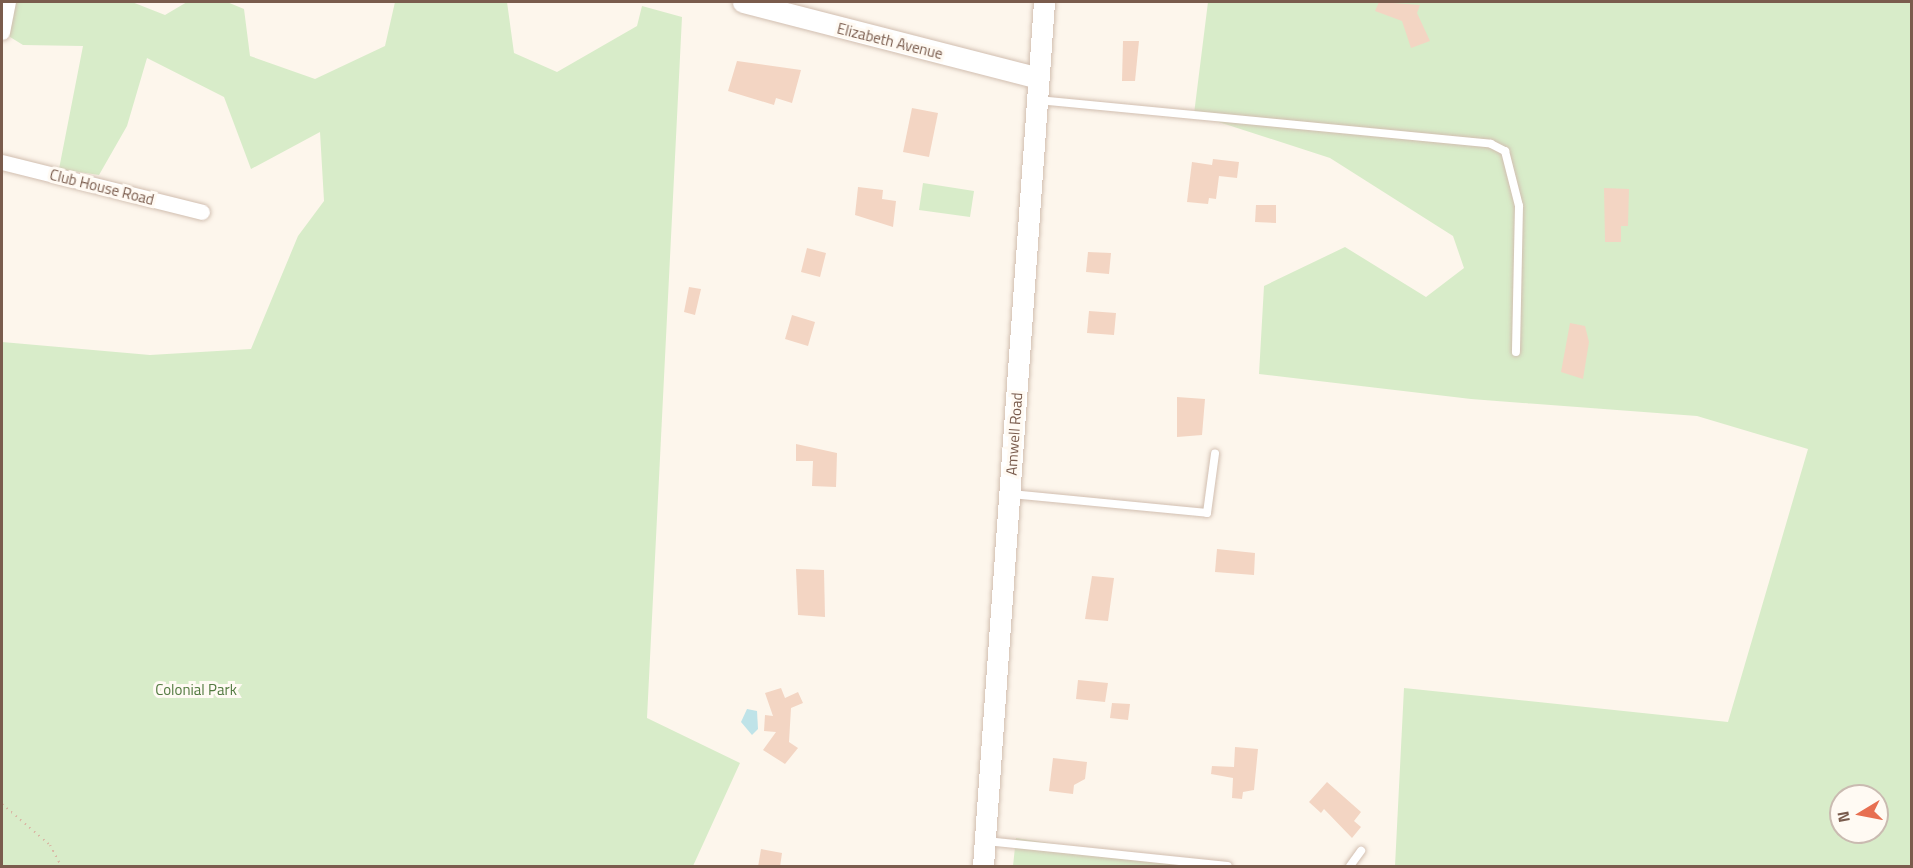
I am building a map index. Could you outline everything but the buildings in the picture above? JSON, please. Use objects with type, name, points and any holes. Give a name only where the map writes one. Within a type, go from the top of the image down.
[{"type":"main road","name":"Elizabeth Avenue","points":[[742,2],[1038,78]]},
{"type":"main road","name":"Amwell Road","points":[[983,867],[1044,2]]},
{"type":"street","points":[[2,32],[8,2]]},
{"type":"street","name":"Club House Road","points":[[2,162],[202,212]]},
{"type":"lane","points":[[1037,100],[1491,144],[1505,151],[1518,206],[1516,352]]},
{"type":"lane","points":[[1010,494],[1207,513],[1215,454]]},
{"type":"lane","points":[[985,841],[1228,867]]},
{"type":"lane","points":[[1350,867],[1361,851]]},
{"type":"path","points":[[2,804],[50,845],[61,867]]},
{"type":"green space","name":"Colonial Park","points":[[2,2],[132,2],[165,15],[187,2],[227,2],[244,9],[250,56],[315,79],[385,46],[395,2],[507,2],[514,53],[557,72],[637,26],[642,6],[682,17],[647,718],[740,763],[693,866],[2,866],[2,342],[150,355],[251,349],[298,236],[324,201],[320,132],[251,169],[224,97],[147,58],[127,126],[99,175],[59,169],[83,46],[23,45],[2,32]]},
{"type":"green space","points":[[1208,2],[1911,2],[1911,866],[1395,866],[1404,688],[1728,722],[1808,449],[1697,416],[1471,399],[1259,374],[1264,286],[1345,247],[1426,297],[1464,268],[1453,236],[1330,158],[1194,114]]},
{"type":"green space","points":[[923,183],[974,191],[970,217],[919,210]]},
{"type":"green space","points":[[1016,838],[1196,866],[1013,866]]},
{"type":"water","points":[[747,709],[757,711],[758,729],[752,735],[741,722]]}]
